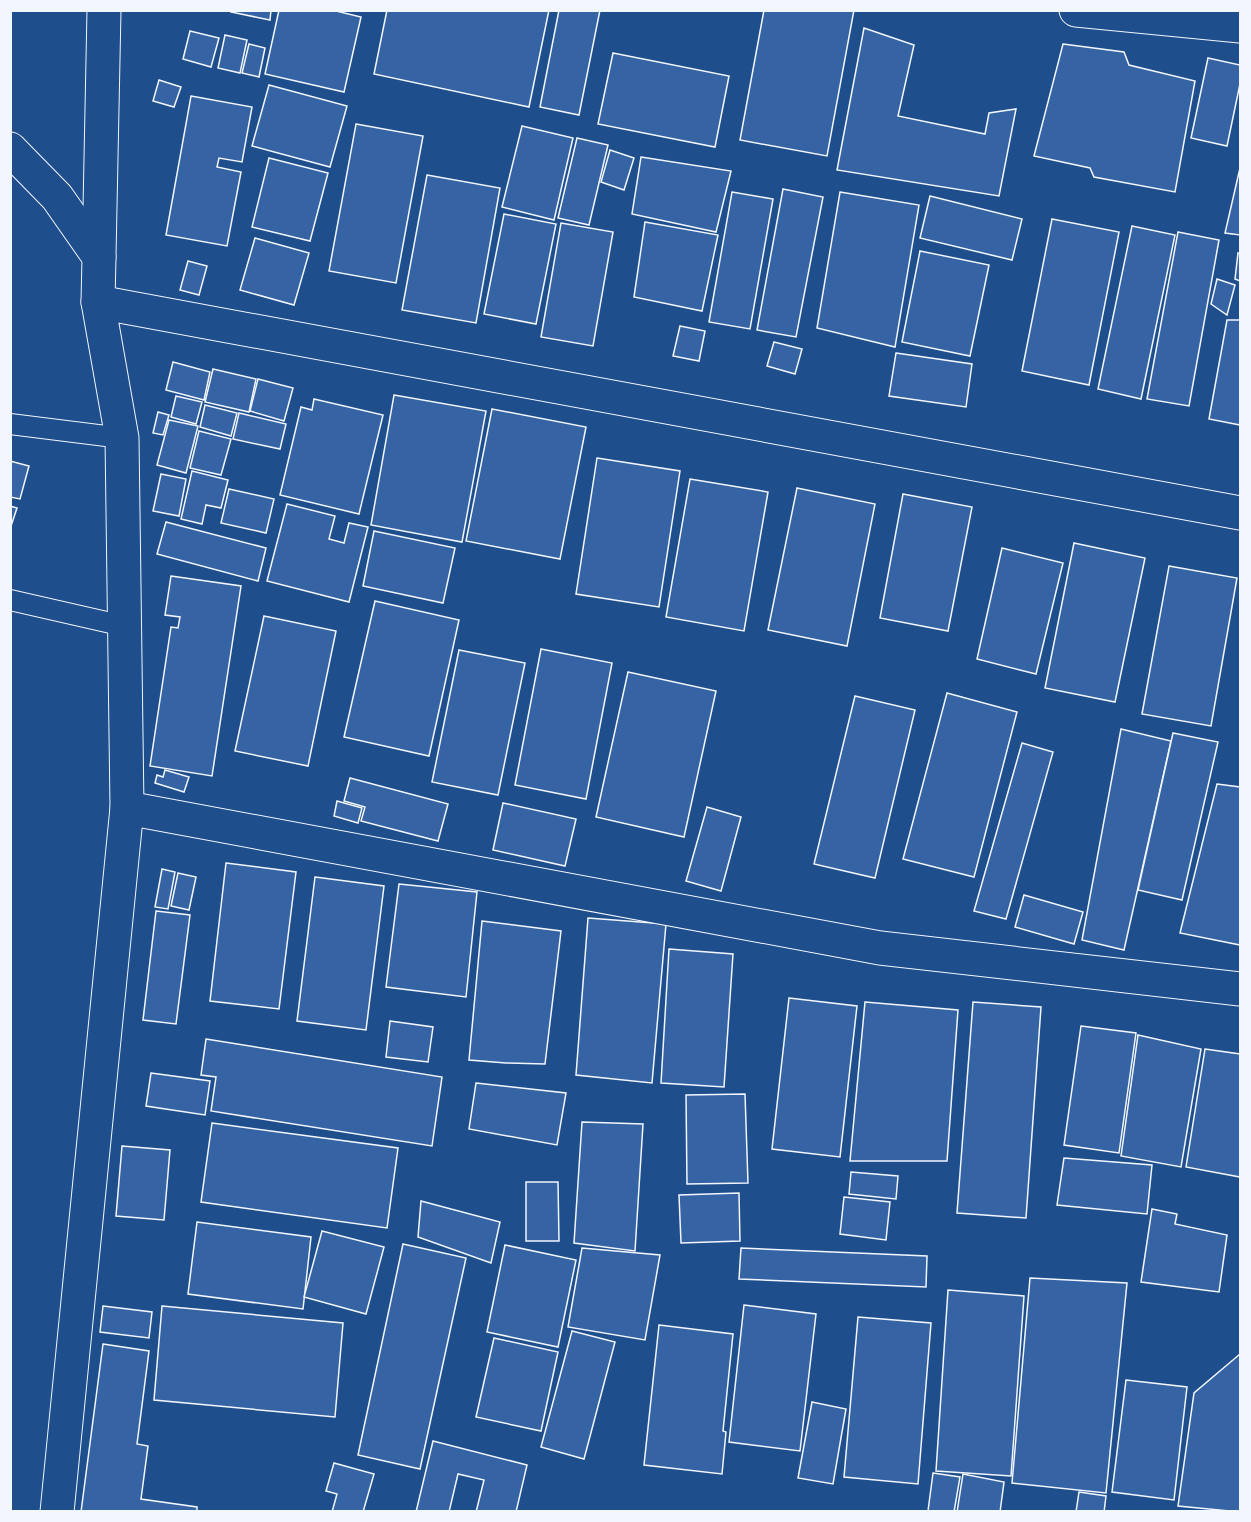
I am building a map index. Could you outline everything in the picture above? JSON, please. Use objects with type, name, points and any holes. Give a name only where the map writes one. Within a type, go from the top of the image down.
[{"type":"street","points":[[57,1512],[127,808],[122,438],[98,302],[104,10]]},
{"type":"street","points":[[1076,10],[1240,26]]},
{"type":"street","points":[[10,149],[57,197],[99,257]]},
{"type":"street","points":[[98,302],[1240,513]]},
{"type":"street","points":[[127,808],[880,948],[1240,990]]},
{"type":"lane","points":[[10,424],[122,438]]},
{"type":"lane","points":[[10,600],[124,626]]},
{"type":"building","points":[[232,10],[271,10],[270,20],[231,12]]},
{"type":"building","points":[[279,10],[332,10],[361,17],[344,92],[265,74]]},
{"type":"building","points":[[387,10],[549,10],[529,107],[374,74]]},
{"type":"building","points":[[559,10],[600,10],[579,115],[540,107]]},
{"type":"building","points":[[764,10],[854,10],[827,156],[740,140]]},
{"type":"building","points":[[864,28],[914,45],[898,116],[985,134],[989,113],[1016,109],[999,196],[837,170]]},
{"type":"building","points":[[190,31],[219,38],[211,67],[183,59]]},
{"type":"building","points":[[225,35],[247,40],[240,73],[218,68]]},
{"type":"building","points":[[249,44],[265,48],[259,77],[242,73]]},
{"type":"building","points":[[1063,44],[1124,52],[1129,65],[1195,81],[1175,192],[1094,177],[1090,168],[1034,156]]},
{"type":"building","points":[[613,53],[729,76],[715,147],[598,124]]},
{"type":"building","points":[[1208,58],[1240,65],[1240,84],[1227,146],[1191,138]]},
{"type":"building","points":[[159,80],[181,87],[174,107],[153,101]]},
{"type":"building","points":[[269,85],[347,106],[330,167],[252,146]]},
{"type":"building","points":[[191,96],[252,107],[242,162],[219,158],[217,167],[241,172],[227,246],[166,235]]},
{"type":"building","points":[[356,124],[423,136],[396,283],[329,271]]},
{"type":"building","points":[[522,126],[573,138],[554,220],[502,207]]},
{"type":"building","points":[[577,138],[608,145],[589,225],[558,218]]},
{"type":"building","points":[[610,150],[634,158],[624,190],[601,182]]},
{"type":"building","points":[[641,157],[731,171],[716,232],[632,214]]},
{"type":"building","points":[[269,158],[328,173],[310,241],[252,227]]},
{"type":"building","points":[[1240,168],[1240,235],[1225,233]]},
{"type":"building","points":[[427,175],[500,188],[476,323],[402,310]]},
{"type":"building","points":[[783,189],[823,197],[796,337],[757,330]]},
{"type":"building","points":[[732,192],[773,199],[750,329],[709,322]]},
{"type":"building","points":[[840,192],[919,205],[895,347],[817,328]]},
{"type":"building","points":[[930,196],[1022,219],[1012,260],[920,238]]},
{"type":"building","points":[[504,214],[556,224],[536,324],[484,314]]},
{"type":"building","points":[[1052,219],[1119,232],[1089,385],[1022,371]]},
{"type":"building","points":[[645,222],[718,235],[702,311],[634,297]]},
{"type":"building","points":[[561,223],[613,232],[593,346],[541,337]]},
{"type":"building","points":[[1132,226],[1175,235],[1141,399],[1098,389]]},
{"type":"building","points":[[1178,232],[1219,240],[1189,406],[1147,399]]},
{"type":"building","points":[[255,238],[309,253],[294,305],[240,290]]},
{"type":"building","points":[[920,251],[989,265],[970,356],[902,342]]},
{"type":"building","points":[[1238,253],[1240,254],[1240,281],[1235,279]]},
{"type":"building","points":[[188,261],[207,266],[199,295],[180,290]]},
{"type":"building","points":[[1217,279],[1235,285],[1227,315],[1211,304]]},
{"type":"building","points":[[1227,320],[1240,320],[1240,425],[1209,419]]},
{"type":"building","points":[[680,326],[705,331],[699,361],[673,356]]},
{"type":"building","points":[[774,342],[802,349],[795,374],[767,366]]},
{"type":"building","points":[[896,353],[972,364],[966,407],[889,396]]},
{"type":"building","points":[[173,362],[210,372],[204,400],[166,390]]},
{"type":"building","points":[[213,369],[256,379],[249,412],[205,402]]},
{"type":"building","points":[[258,379],[293,388],[284,421],[250,411]]},
{"type":"building","points":[[394,395],[486,411],[462,542],[371,525]]},
{"type":"building","points":[[176,396],[202,402],[196,424],[171,417]]},
{"type":"building","points":[[314,399],[383,415],[359,514],[280,495],[301,407],[312,410]]},
{"type":"building","points":[[205,405],[237,413],[231,436],[200,427]]},
{"type":"building","points":[[492,409],[586,427],[560,559],[466,541]]},
{"type":"building","points":[[158,412],[169,415],[163,435],[153,433]]},
{"type":"building","points":[[239,413],[286,424],[280,449],[233,439]]},
{"type":"building","points":[[169,420],[198,426],[186,473],[157,465]]},
{"type":"building","points":[[199,431],[231,439],[221,475],[190,468]]},
{"type":"building","points":[[597,458],[680,471],[659,607],[576,594]]},
{"type":"building","points":[[10,461],[29,466],[20,499],[10,497]]},
{"type":"building","points":[[192,471],[228,480],[221,508],[206,505],[202,524],[181,519]]},
{"type":"building","points":[[161,474],[186,479],[179,516],[153,511]]},
{"type":"building","points":[[690,479],[768,492],[744,631],[666,617]]},
{"type":"building","points":[[797,488],[875,504],[847,646],[768,630]]},
{"type":"building","points":[[229,489],[274,499],[266,533],[221,523]]},
{"type":"building","points":[[903,494],[972,507],[948,631],[880,618]]},
{"type":"building","points":[[287,504],[335,516],[329,539],[344,543],[349,523],[368,527],[349,602],[267,581]]},
{"type":"building","points":[[10,506],[17,508],[10,529]]},
{"type":"building","points":[[166,522],[266,548],[258,581],[157,554]]},
{"type":"building","points":[[374,531],[455,548],[443,603],[363,586]]},
{"type":"building","points":[[1074,543],[1145,558],[1115,702],[1045,688]]},
{"type":"building","points":[[1002,548],[1063,563],[1036,674],[977,659]]},
{"type":"building","points":[[1169,566],[1237,578],[1211,726],[1142,714]]},
{"type":"building","points":[[171,576],[241,586],[212,776],[150,766],[171,627],[178,628],[180,617],[165,615]]},
{"type":"building","points":[[375,601],[459,620],[429,756],[344,737]]},
{"type":"building","points":[[264,616],[336,631],[308,766],[235,751]]},
{"type":"building","points":[[541,649],[612,663],[586,799],[515,785]]},
{"type":"building","points":[[459,650],[525,663],[498,795],[432,782]]},
{"type":"building","points":[[628,672],[716,691],[684,837],[596,817]]},
{"type":"building","points":[[947,693],[1017,712],[974,877],[903,859]]},
{"type":"building","points":[[855,696],[915,710],[875,878],[814,864]]},
{"type":"building","points":[[1121,729],[1171,741],[1124,950],[1082,940]]},
{"type":"building","points":[[1173,733],[1218,742],[1182,900],[1138,890]]},
{"type":"building","points":[[1022,743],[1053,752],[1006,919],[974,911]]},
{"type":"building","points":[[165,770],[189,777],[184,792],[155,783],[157,775],[163,777]]},
{"type":"building","points":[[350,778],[448,804],[438,841],[361,821],[365,807],[344,801]]},
{"type":"building","points":[[1217,784],[1240,787],[1240,945],[1180,933]]},
{"type":"building","points":[[337,801],[362,808],[358,823],[334,816]]},
{"type":"building","points":[[503,803],[576,819],[565,866],[493,850]]},
{"type":"building","points":[[707,807],[741,817],[721,891],[686,881]]},
{"type":"building","points":[[226,863],[296,872],[279,1009],[210,1001]]},
{"type":"building","points":[[162,869],[175,872],[168,909],[155,907]]},
{"type":"building","points":[[178,873],[196,877],[189,910],[171,906]]},
{"type":"building","points":[[315,877],[384,886],[366,1030],[297,1021]]},
{"type":"building","points":[[399,884],[477,892],[466,997],[386,987]]},
{"type":"building","points":[[1024,895],[1083,912],[1074,944],[1015,927]]},
{"type":"building","points":[[156,911],[190,915],[176,1024],[143,1020]]},
{"type":"building","points":[[588,918],[666,924],[652,1083],[576,1075]]},
{"type":"building","points":[[482,921],[561,931],[545,1064],[469,1060]]},
{"type":"building","points":[[669,949],[733,954],[724,1087],[661,1083]]},
{"type":"building","points":[[789,998],[857,1006],[840,1157],[772,1149]]},
{"type":"building","points":[[865,1002],[958,1010],[947,1161],[850,1161]]},
{"type":"building","points":[[973,1002],[1041,1007],[1026,1218],[957,1213]]},
{"type":"building","points":[[390,1021],[433,1027],[428,1062],[386,1057]]},
{"type":"building","points":[[1081,1026],[1136,1033],[1119,1153],[1064,1145]]},
{"type":"building","points":[[1138,1035],[1201,1049],[1181,1167],[1121,1156]]},
{"type":"building","points":[[206,1039],[442,1077],[432,1146],[211,1111],[216,1077],[201,1075]]},
{"type":"building","points":[[1205,1049],[1240,1054],[1240,1177],[1186,1167]]},
{"type":"building","points":[[151,1073],[210,1081],[205,1115],[146,1106]]},
{"type":"building","points":[[476,1083],[566,1093],[557,1145],[469,1129]]},
{"type":"building","points":[[745,1094],[748,1183],[687,1184],[686,1095]]},
{"type":"building","points":[[582,1122],[643,1124],[635,1251],[574,1243]]},
{"type":"building","points":[[212,1123],[398,1148],[387,1228],[201,1202]]},
{"type":"building","points":[[122,1146],[170,1150],[164,1220],[116,1216]]},
{"type":"building","points":[[1064,1158],[1152,1165],[1147,1214],[1057,1205]]},
{"type":"building","points":[[851,1172],[898,1176],[896,1199],[849,1194]]},
{"type":"building","points":[[526,1182],[558,1182],[559,1241],[526,1241]]},
{"type":"building","points":[[739,1193],[740,1241],[681,1243],[679,1195]]},
{"type":"building","points":[[844,1197],[890,1202],[886,1240],[840,1234]]},
{"type":"building","points":[[421,1201],[500,1222],[491,1263],[418,1237]]},
{"type":"building","points":[[1152,1209],[1177,1214],[1175,1224],[1227,1235],[1219,1292],[1141,1282]]},
{"type":"building","points":[[197,1222],[311,1237],[303,1309],[188,1294]]},
{"type":"building","points":[[322,1231],[384,1247],[366,1314],[304,1297]]},
{"type":"building","points":[[403,1244],[466,1258],[420,1469],[358,1455]]},
{"type":"building","points":[[505,1245],[576,1260],[558,1347],[487,1332]]},
{"type":"building","points":[[582,1248],[660,1255],[645,1340],[568,1327]]},
{"type":"building","points":[[741,1248],[927,1256],[926,1287],[739,1279]]},
{"type":"building","points":[[1030,1278],[1127,1283],[1106,1493],[1012,1483]]},
{"type":"building","points":[[948,1290],[1024,1296],[1011,1476],[936,1471]]},
{"type":"building","points":[[744,1305],[816,1314],[800,1451],[729,1442]]},
{"type":"building","points":[[103,1306],[152,1312],[149,1338],[100,1332]]},
{"type":"building","points":[[162,1306],[343,1323],[335,1417],[154,1400]]},
{"type":"building","points":[[858,1317],[931,1323],[918,1484],[844,1477]]},
{"type":"building","points":[[659,1325],[733,1334],[723,1431],[726,1432],[722,1474],[644,1465]]},
{"type":"building","points":[[572,1331],[615,1342],[584,1459],[541,1447]]},
{"type":"building","points":[[494,1338],[558,1352],[541,1431],[476,1417]]},
{"type":"building","points":[[103,1344],[149,1351],[137,1444],[148,1446],[141,1499],[197,1507],[197,1512],[81,1512]]},
{"type":"building","points":[[1240,1354],[1240,1512],[1178,1506],[1194,1393]]},
{"type":"building","points":[[1126,1380],[1187,1387],[1174,1500],[1112,1492]]},
{"type":"building","points":[[812,1402],[846,1409],[833,1484],[798,1478]]},
{"type":"building","points":[[433,1441],[527,1465],[516,1512],[476,1512],[484,1480],[458,1474],[449,1512],[416,1512]]},
{"type":"building","points":[[334,1463],[374,1474],[363,1512],[332,1512],[337,1494],[326,1491]]},
{"type":"building","points":[[933,1473],[960,1477],[954,1512],[928,1511]]},
{"type":"building","points":[[963,1474],[1004,1482],[1000,1512],[957,1512]]},
{"type":"building","points":[[1079,1492],[1106,1496],[1104,1512],[1076,1512]]}]
